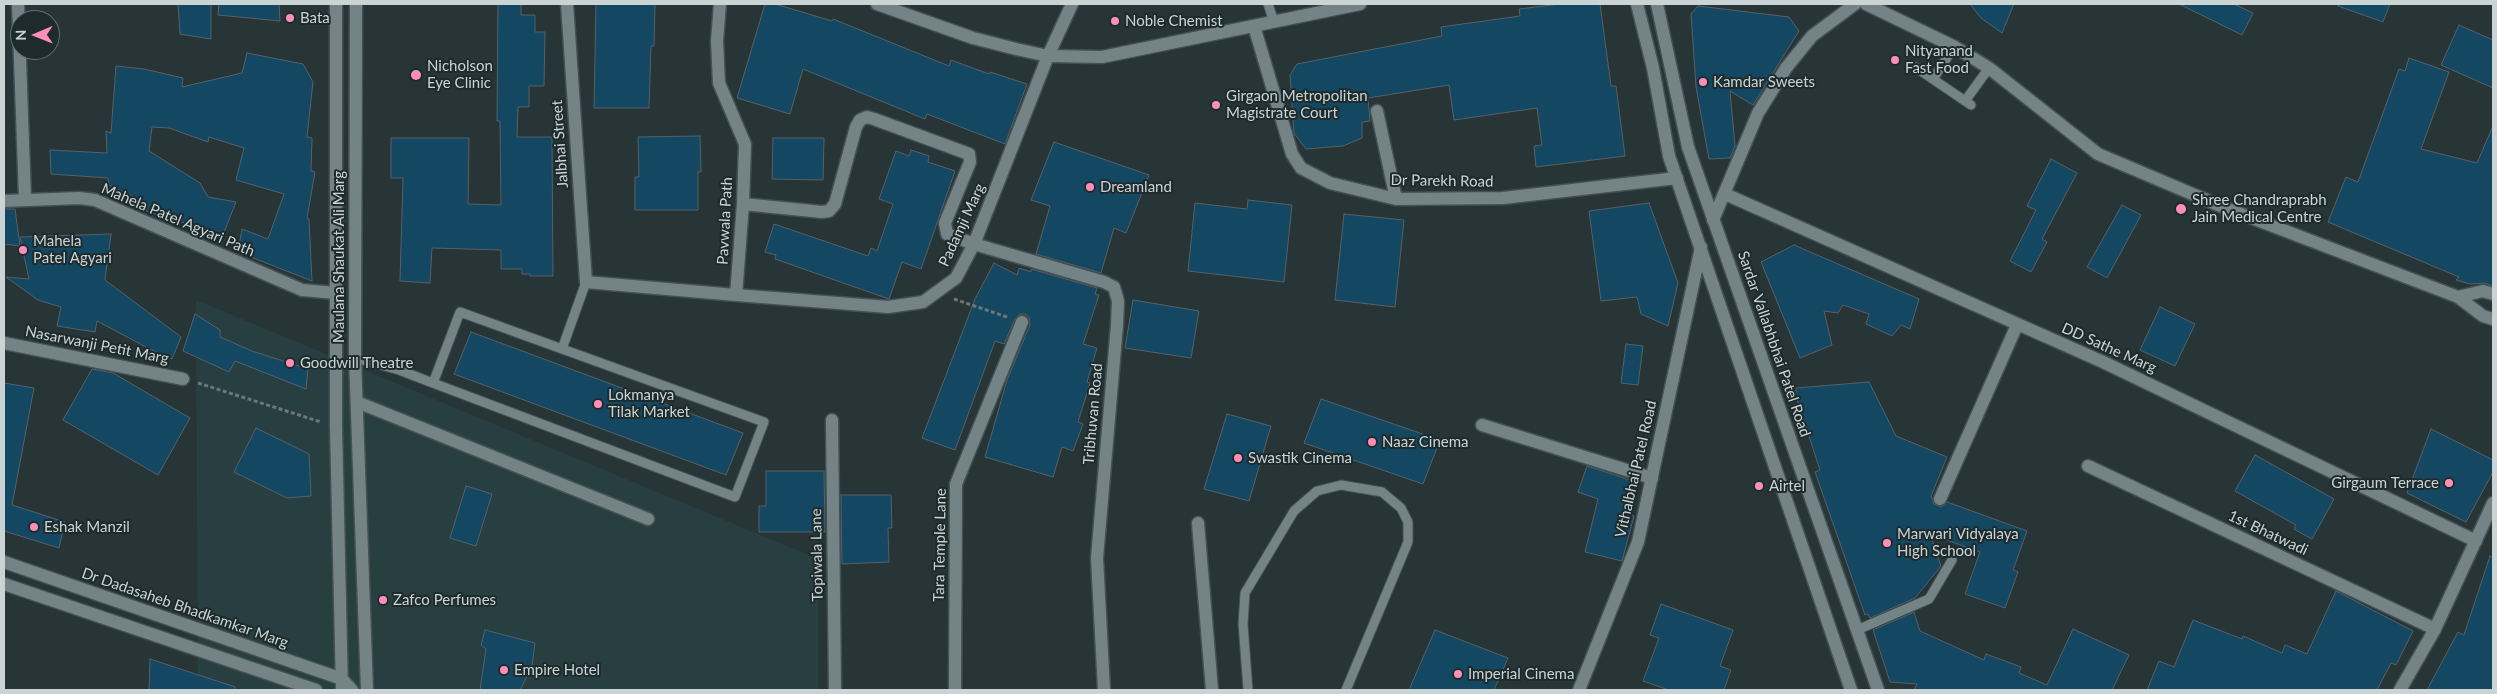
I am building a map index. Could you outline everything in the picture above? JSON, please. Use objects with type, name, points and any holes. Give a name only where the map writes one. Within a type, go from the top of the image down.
[{"type":"street","points":[[18,4],[26,199]]},
{"type":"street","name":"Maulana Shaukat Ali Marg","points":[[336,4],[336,426],[342,685]]},
{"type":"street","name":"Maulana Shaukat Ali Marg","points":[[356,4],[355,358],[367,690]]},
{"type":"street","name":"Jalbhai Street","points":[[567,4],[586,282]]},
{"type":"street","name":"Pavwala Path","points":[[720,4],[717,41],[719,83],[745,144],[743,204],[736,295]]},
{"type":"street","points":[[878,4],[972,38],[1048,56],[1102,57],[1360,4]]},
{"type":"street","name":"Padamji Marg","points":[[736,295],[888,307],[923,302],[956,278],[974,244],[1048,56],[1072,4]]},
{"type":"street","points":[[1637,4],[1653,68],[1676,178],[1851,690]]},
{"type":"street","name":"Sardar Vallabhbhai Patel Road","points":[[1657,4],[1688,147],[1878,690]]},
{"type":"street","points":[[1713,220],[1758,113],[1786,68],[1812,36],[1855,4]]},
{"type":"street","points":[[1866,4],[1954,47],[1989,68],[2098,154],[2222,207],[2458,297],[2483,316],[2493,319]]},
{"type":"street","name":"Dr Parekh Road","points":[[1254,26],[1292,154],[1301,168],[1330,183],[1396,199],[1503,198],[1676,178]]},
{"type":"street","points":[[1377,111],[1396,199]]},
{"type":"street","name":"Tribhuvan Road","points":[[743,204],[822,212],[829,211],[835,204],[856,127],[860,120],[867,117],[969,154],[970,162],[945,224],[947,234],[974,244],[1104,282],[1114,288],[1116,294],[1117,325],[1097,558],[1104,690]]},
{"type":"street","name":"DD Sathe Marg","points":[[1725,194],[2103,362],[2476,541]]},
{"type":"street","name":"Mahela Patel Agyari Path","points":[[4,201],[79,198],[95,200],[111,205],[295,288],[315,292],[336,293]]},
{"type":"street","name":"Vithalbhai Patel Road","points":[[1579,690],[1638,542],[1701,247]]},
{"type":"street","points":[[586,282],[736,295]]},
{"type":"street","points":[[2458,297],[2483,291],[2493,294]]},
{"type":"street","name":"Tara Temple Lane","points":[[955,690],[956,484],[1022,322]]},
{"type":"street","points":[[1940,499],[2017,325]]},
{"type":"street","name":"Nasarwanji Petit Marg","points":[[4,343],[183,379]]},
{"type":"street","points":[[357,402],[648,519]]},
{"type":"street","name":"Topiwala Lane","points":[[832,420],[836,690]]},
{"type":"street","points":[[1482,426],[1652,478]]},
{"type":"street","name":"1st Bhatwadi","points":[[2088,466],[2435,629]]},
{"type":"street","points":[[2400,690],[2435,629],[2493,503]]},
{"type":"street","points":[[1198,523],[1212,690]]},
{"type":"street","name":"Dr Dadasaheb Bhadkamkar Marg","points":[[4,562],[352,690]]},
{"type":"street","points":[[4,584],[316,690]]},
{"type":"lane","points":[[1268,4],[1274,22]]},
{"type":"lane","points":[[1933,79],[1954,47]]},
{"type":"lane","points":[[1915,67],[1968,103],[1989,68]]},
{"type":"lane","points":[[562,349],[586,282]]},
{"type":"lane","points":[[355,358],[399,370],[433,383],[735,497],[764,422],[460,312],[433,383]]},
{"type":"lane","points":[[1248,690],[1243,624],[1245,593],[1294,511],[1317,491],[1341,485],[1382,492],[1401,508],[1408,522],[1408,542],[1346,690]]},
{"type":"lane","points":[[1857,630],[1929,599],[1952,560]]},
{"type":"path","points":[[956,278],[950,298],[1022,322]]},
{"type":"path","points":[[183,379],[336,426]]},
{"type":"shaded area","points":[[196,300],[818,559],[818,690],[198,690]]},
{"type":"building","points":[[178,4],[211,4],[211,39],[180,34]]},
{"type":"building","points":[[219,4],[279,4],[280,21],[218,15]]},
{"type":"building","points":[[498,4],[521,4],[521,15],[535,15],[535,32],[545,32],[544,86],[529,86],[529,107],[518,107],[517,137],[552,137],[553,276],[530,276],[530,274],[522,274],[522,269],[501,269],[501,250],[432,248],[430,283],[400,281],[403,178],[391,178],[391,138],[469,138],[468,204],[501,205],[500,121],[497,121]]},
{"type":"building","points":[[596,4],[655,4],[654,46],[651,46],[649,108],[594,108]]},
{"type":"building","points":[[765,4],[775,4],[832,21],[833,19],[949,66],[951,60],[989,74],[990,72],[1027,84],[1005,144],[927,114],[925,119],[803,69],[790,114],[737,98]]},
{"type":"building","points":[[1560,4],[1600,4],[1611,86],[1616,86],[1625,156],[1536,167],[1534,146],[1542,145],[1537,108],[1454,120],[1449,85],[1368,98],[1370,121],[1362,122],[1362,138],[1343,146],[1306,149],[1294,133],[1290,75],[1297,64],[1442,36],[1441,27],[1520,16],[1519,9]]},
{"type":"building","points":[[1970,4],[2014,4],[2002,33],[1981,18]]},
{"type":"building","points":[[2179,4],[2234,4],[2253,13],[2242,35]]},
{"type":"building","points":[[2338,4],[2390,4],[2383,22],[2338,6]]},
{"type":"building","points":[[1698,6],[1789,17],[1799,31],[1753,105],[1730,91],[1735,146],[1730,158],[1709,159],[1696,87],[1691,14]]},
{"type":"building","points":[[2459,25],[2493,40],[2493,88],[2441,65]]},
{"type":"building","points":[[247,53],[303,64],[313,82],[307,137],[312,138],[311,171],[315,172],[307,218],[309,219],[312,281],[238,252],[242,229],[268,239],[284,194],[236,180],[244,148],[209,137],[208,142],[169,128],[152,127],[149,151],[200,183],[208,197],[236,202],[223,235],[146,211],[148,204],[109,185],[108,178],[51,174],[50,150],[107,153],[106,131],[111,133],[116,66],[144,69],[183,78],[182,87],[242,73]]},
{"type":"building","points":[[2409,58],[2449,72],[2421,149],[2477,163],[2493,126],[2493,286],[2485,283],[2470,284],[2456,280],[2459,277],[2328,222],[2346,177],[2358,182],[2399,69],[2405,71]]},
{"type":"building","points":[[700,136],[701,172],[698,172],[698,210],[635,210],[635,177],[639,177],[638,137]]},
{"type":"building","points":[[773,138],[824,138],[823,180],[772,179]]},
{"type":"building","name":"Dreamland","points":[[1054,142],[1149,175],[1126,233],[1114,228],[1101,273],[1036,254],[1050,206],[1031,200]]},
{"type":"building","points":[[911,150],[929,156],[928,162],[955,171],[921,269],[902,262],[889,299],[775,259],[776,255],[765,252],[774,224],[868,256],[871,248],[877,251],[893,204],[879,199],[896,151],[909,156]]},
{"type":"building","points":[[2051,159],[2077,173],[2042,239],[2047,242],[2031,272],[2010,261],[2036,210],[2027,206]]},
{"type":"building","points":[[1248,200],[1292,205],[1284,282],[1188,271],[1195,203],[1247,209]]},
{"type":"building","points":[[1649,203],[1678,283],[1668,326],[1641,314],[1637,297],[1601,301],[1589,211]]},
{"type":"building","points":[[2122,205],[2141,215],[2107,278],[2087,267]]},
{"type":"building","points":[[4,209],[15,209],[20,246],[4,244]]},
{"type":"building","points":[[1344,214],[1404,220],[1395,307],[1335,300]]},
{"type":"building","points":[[111,234],[105,280],[181,337],[172,359],[97,321],[95,332],[57,326],[61,307],[38,300],[6,277],[29,279],[20,237]]},
{"type":"building","points":[[1794,245],[1919,299],[1910,329],[1901,325],[1892,336],[1866,324],[1869,314],[1843,305],[1838,313],[1824,311],[1832,345],[1800,358],[1761,262]]},
{"type":"building","points":[[994,263],[1017,275],[1019,268],[1031,272],[1031,269],[1097,288],[1095,294],[1099,295],[1083,344],[1097,348],[1087,382],[1090,383],[1078,422],[1083,424],[1073,451],[1062,447],[1053,477],[985,457],[1007,380],[1030,325],[1029,317],[1025,314],[1020,314],[1015,319],[1004,344],[995,341],[955,450],[922,438],[975,299]]},
{"type":"building","points":[[1133,300],[1199,311],[1191,358],[1125,348]]},
{"type":"building","points":[[2160,307],[2195,324],[2175,366],[2140,350]]},
{"type":"building","points":[[195,314],[220,330],[220,337],[252,351],[308,369],[306,389],[235,361],[229,372],[183,351]]},
{"type":"building","name":"Lokmanya Tilak Market","points":[[471,332],[743,433],[726,475],[454,374]]},
{"type":"building","points":[[1626,344],[1643,346],[1638,385],[1621,383]]},
{"type":"building","points":[[92,369],[113,373],[190,418],[158,475],[63,420]]},
{"type":"building","points":[[1869,382],[1896,436],[1947,457],[1931,496],[1934,504],[1941,507],[1947,502],[2027,531],[2013,570],[2018,572],[2005,608],[1965,594],[1980,552],[1930,534],[1941,566],[1915,598],[1870,618],[1868,614],[1865,615],[1815,472],[1820,470],[1796,396],[1796,388]]},
{"type":"building","points":[[4,383],[34,388],[12,505],[65,522],[59,548],[4,531]]},
{"type":"building","name":"Naaz Cinema","points":[[1321,399],[1440,440],[1423,484],[1304,443]]},
{"type":"building","name":"Swastik Cinema","points":[[1227,414],[1271,426],[1249,501],[1204,489]]},
{"type":"building","points":[[256,428],[309,454],[311,496],[287,498],[234,472]]},
{"type":"building","name":"Girgaum Terrace","points":[[2431,429],[2493,460],[2493,472],[2466,522],[2407,493]]},
{"type":"building","points":[[2255,455],[2334,499],[2312,539],[2294,529],[2296,525],[2235,491]]},
{"type":"building","points":[[1587,466],[1636,482],[1625,513],[1634,516],[1622,561],[1585,552],[1598,499],[1578,492]]},
{"type":"building","points":[[766,471],[824,471],[825,532],[759,532],[759,506],[766,506]]},
{"type":"building","points":[[466,486],[492,494],[476,546],[450,538]]},
{"type":"building","points":[[841,495],[891,495],[892,528],[888,528],[889,562],[842,564]]},
{"type":"building","points":[[2490,556],[2493,557],[2493,690],[2427,690],[2458,632],[2464,635]]},
{"type":"building","points":[[2336,591],[2413,631],[2396,665],[2391,663],[2377,690],[2147,690],[2159,661],[2174,667],[2193,620],[2242,639],[2243,636],[2282,653],[2285,645],[2307,654]]},
{"type":"building","points":[[1661,604],[1733,630],[1720,666],[1731,670],[1724,690],[1669,690],[1643,681],[1659,638],[1650,635]]},
{"type":"building","points":[[1914,612],[1920,631],[1984,660],[1986,654],[2021,667],[2019,673],[2047,685],[2073,629],[2129,655],[2112,690],[1914,690],[1917,684],[1890,682],[1873,630]]},
{"type":"building","points":[[485,630],[535,643],[532,666],[520,690],[480,690],[486,649],[481,645]]},
{"type":"building","name":"Imperial Cinema","points":[[1435,630],[1508,658],[1494,690],[1409,690]]},
{"type":"building","points":[[150,659],[235,687],[235,690],[149,690]]},
{"type":"place","name":"Bata","points":[[290,18]]},
{"type":"place","name":"Noble Chemist","points":[[1115,21]]},
{"type":"place","name":"Nityanand Fast Food","points":[[1895,60]]},
{"type":"place","name":"Nicholson Eye Clinic","points":[[416,75]]},
{"type":"place","name":"Kamdar Sweets","points":[[1703,82]]},
{"type":"place","name":"Girgaon Metropolitan Magistrate Court","points":[[1216,105]]},
{"type":"place","name":"Dreamland","points":[[1090,187]]},
{"type":"place","name":"Shree Chandraprabh Jain Medical Centre","points":[[2181,209]]},
{"type":"place","name":"Mahela Patel Agyari","points":[[23,250]]},
{"type":"place","name":"Goodwill Theatre","points":[[290,363]]},
{"type":"place","name":"Lokmanya Tilak Market","points":[[598,404]]},
{"type":"place","name":"Naaz Cinema","points":[[1372,442]]},
{"type":"place","name":"Swastik Cinema","points":[[1238,458]]},
{"type":"place","name":"Girgaum Terrace","points":[[2449,483]]},
{"type":"place","name":"Airtel","points":[[1759,486]]},
{"type":"place","name":"Eshak Manzil","points":[[34,527]]},
{"type":"place","name":"Marwari Vidyalaya High School","points":[[1887,543]]},
{"type":"place","name":"Zafco Perfumes","points":[[383,600]]},
{"type":"place","name":"Empire Hotel","points":[[504,670]]},
{"type":"place","name":"Imperial Cinema","points":[[1458,674]]}]
